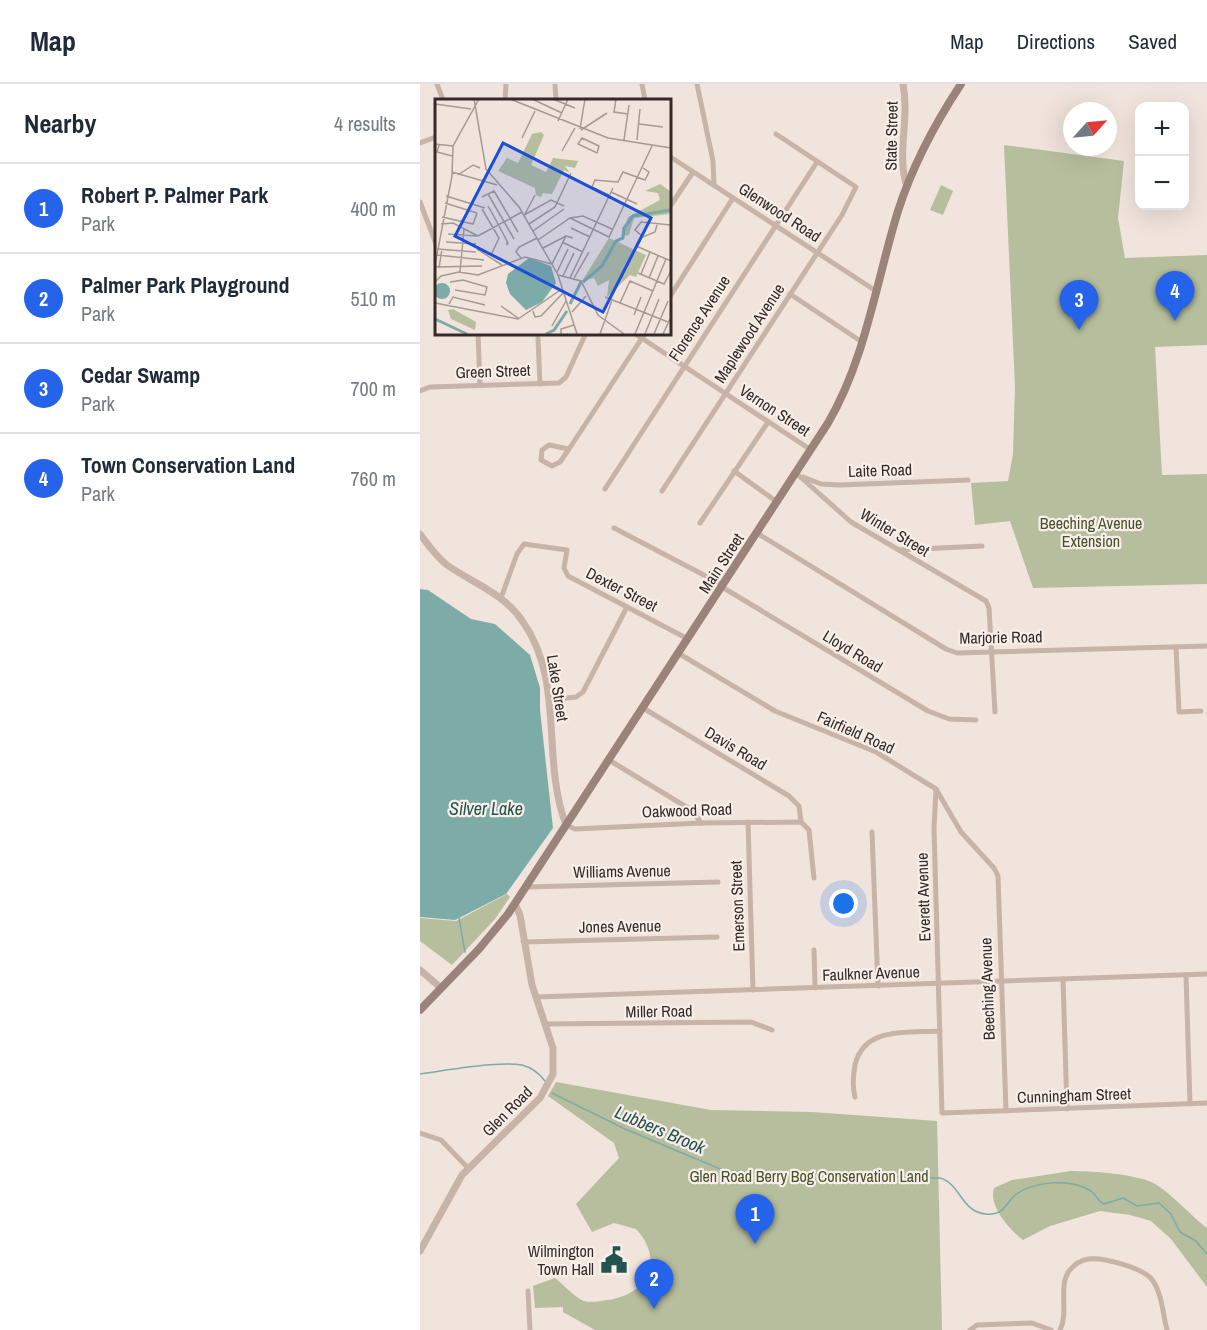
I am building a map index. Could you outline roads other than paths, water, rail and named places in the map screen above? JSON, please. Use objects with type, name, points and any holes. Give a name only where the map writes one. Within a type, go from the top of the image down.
[{"type":"main road","name":"Main Street","points":[[422,1006],[490,937],[515,904],[812,450],[841,400],[862,342],[907,187],[961,84]]},
{"type":"street","points":[[437,84],[443,99]]},
{"type":"street","points":[[505,99],[506,84]]},
{"type":"street","points":[[555,84],[556,99]]},
{"type":"street","points":[[642,84],[645,99]]},
{"type":"street","points":[[697,84],[713,161],[714,185]]},
{"type":"street","name":"State Street","points":[[903,84],[907,106],[902,167],[907,187]]},
{"type":"street","points":[[776,134],[817,162]]},
{"type":"street","points":[[420,143],[435,137]]},
{"type":"street","name":"Glenwood Road","points":[[670,157],[876,291]]},
{"type":"street","name":"Maplewood Avenue","points":[[662,491],[846,209],[855,187],[817,162]]},
{"type":"street","name":"Florence Avenue","points":[[604,489],[817,162]]},
{"type":"street","points":[[670,206],[693,172]]},
{"type":"street","points":[[670,296],[734,198]]},
{"type":"street","points":[[420,202],[435,241]]},
{"type":"street","points":[[790,294],[862,342]]},
{"type":"street","points":[[478,334],[480,385]]},
{"type":"street","name":"Green Street","points":[[420,391],[430,387],[555,384],[566,377],[586,334]]},
{"type":"street","points":[[569,448],[552,445],[545,447],[541,453],[541,460],[548,466],[555,465],[569,448],[644,336]]},
{"type":"street","name":"Vernon Street","points":[[644,336],[684,366],[812,450]]},
{"type":"street","points":[[538,338],[540,384]]},
{"type":"street","points":[[700,523],[768,422]]},
{"type":"street","points":[[734,471],[777,502]]},
{"type":"street","name":"Laite Road","points":[[796,473],[829,485],[968,480]]},
{"type":"street","name":"Winter Street","points":[[796,473],[843,516],[988,603],[993,651]]},
{"type":"street","name":"Lloyd Road","points":[[614,528],[722,586],[928,711],[949,719],[976,720]]},
{"type":"street","name":"Marjorie Road","points":[[757,533],[946,649],[963,654],[993,651],[1207,646]]},
{"type":"street","name":"Lake Street","points":[[420,534],[447,565],[501,598],[519,616],[534,640],[549,700],[556,778],[566,825]]},
{"type":"street","name":"Dexter Street","points":[[501,598],[517,554],[524,544],[530,543],[567,550],[564,568],[567,576],[688,639]]},
{"type":"street","points":[[898,550],[982,546]]},
{"type":"street","points":[[549,700],[576,697],[583,692],[627,607]]},
{"type":"street","points":[[1176,647],[1179,712],[1201,711]]},
{"type":"street","points":[[993,651],[995,712]]},
{"type":"street","name":"Fairfield Road","points":[[678,653],[775,711],[876,752],[936,789],[961,832],[994,868]]},
{"type":"street","name":"Davis Road","points":[[643,708],[789,796],[799,806],[801,822]]},
{"type":"street","points":[[609,760],[693,811],[701,823]]},
{"type":"street","name":"Everett Avenue","points":[[936,789],[934,828],[942,1113]]},
{"type":"street","name":"Emerson Street","points":[[748,822],[753,990]]},
{"type":"street","points":[[801,822],[808,827],[814,878]]},
{"type":"street","name":"Oakwood Road","points":[[566,825],[575,830],[701,823],[801,822]]},
{"type":"street","points":[[872,832],[878,986]]},
{"type":"street","name":"Beeching Avenue","points":[[994,868],[998,876],[1006,1111]]},
{"type":"street","name":"Williams Avenue","points":[[526,887],[718,882]]},
{"type":"street","name":"Glen Road","points":[[420,1251],[455,1185],[468,1167],[520,1119],[548,1086],[553,1074],[554,1055],[536,997],[523,942],[520,915],[515,904]]},
{"type":"street","name":"Jones Avenue","points":[[523,942],[717,937]]},
{"type":"street","points":[[814,950],[815,988]]},
{"type":"street","points":[[420,970],[441,988]]},
{"type":"street","name":"Faulkner Avenue","points":[[536,997],[1207,974]]},
{"type":"street","points":[[1186,975],[1190,1104]]},
{"type":"street","points":[[1063,978],[1067,1109]]},
{"type":"street","name":"Miller Road","points":[[545,1024],[751,1022],[772,1030]]},
{"type":"street","points":[[855,1097],[852,1088],[856,1063],[866,1043],[886,1035],[940,1031]]},
{"type":"street","name":"Cunningham Street","points":[[942,1113],[1207,1103]]},
{"type":"street","points":[[420,1133],[441,1140],[468,1167]]},
{"type":"street","points":[[1059,1330],[1065,1316],[1067,1275],[1077,1263],[1092,1259],[1138,1269],[1149,1276],[1156,1286],[1167,1330]]},
{"type":"street","points":[[528,1292],[531,1330]]},
{"type":"street","points":[[971,1329],[1032,1323],[1051,1330]]},
{"type":"water","name":"Silver Lake","points":[[420,589],[428,590],[471,619],[495,624],[530,655],[540,688],[540,710],[553,828],[506,894],[455,920],[420,917]]},
{"type":"waterway","points":[[459,918],[465,952]]},
{"type":"waterway","name":"Lubbers Brook","points":[[420,1074],[472,1066],[512,1064],[529,1067],[545,1081]]},
{"type":"waterway","name":"Lubbers Brook","points":[[552,1093],[625,1129],[725,1171],[940,1178],[953,1186],[971,1208],[986,1214],[997,1213],[1023,1190],[1053,1183],[1083,1187],[1091,1191],[1104,1204],[1123,1198],[1137,1206],[1159,1203],[1171,1214],[1180,1232],[1196,1241],[1207,1254]]},
{"type":"place","name":"Town Conservation Land","points":[[1175,321]]},
{"type":"place","name":"Cedar Swamp","points":[[1079,330]]},
{"type":"place","name":"Robert P. Palmer Park","points":[[755,1244]]},
{"type":"place","name":"Wilmington Town Hall","points":[[614,1260]]},
{"type":"place","name":"Palmer Park Playground","points":[[654,1309]]},
{"type":"park label","name":"Beeching Avenue Extension","points":[[1091,532]]},
{"type":"park label","name":"Glen Road Berry Bog Conservation Land","points":[[809,1176]]}]
